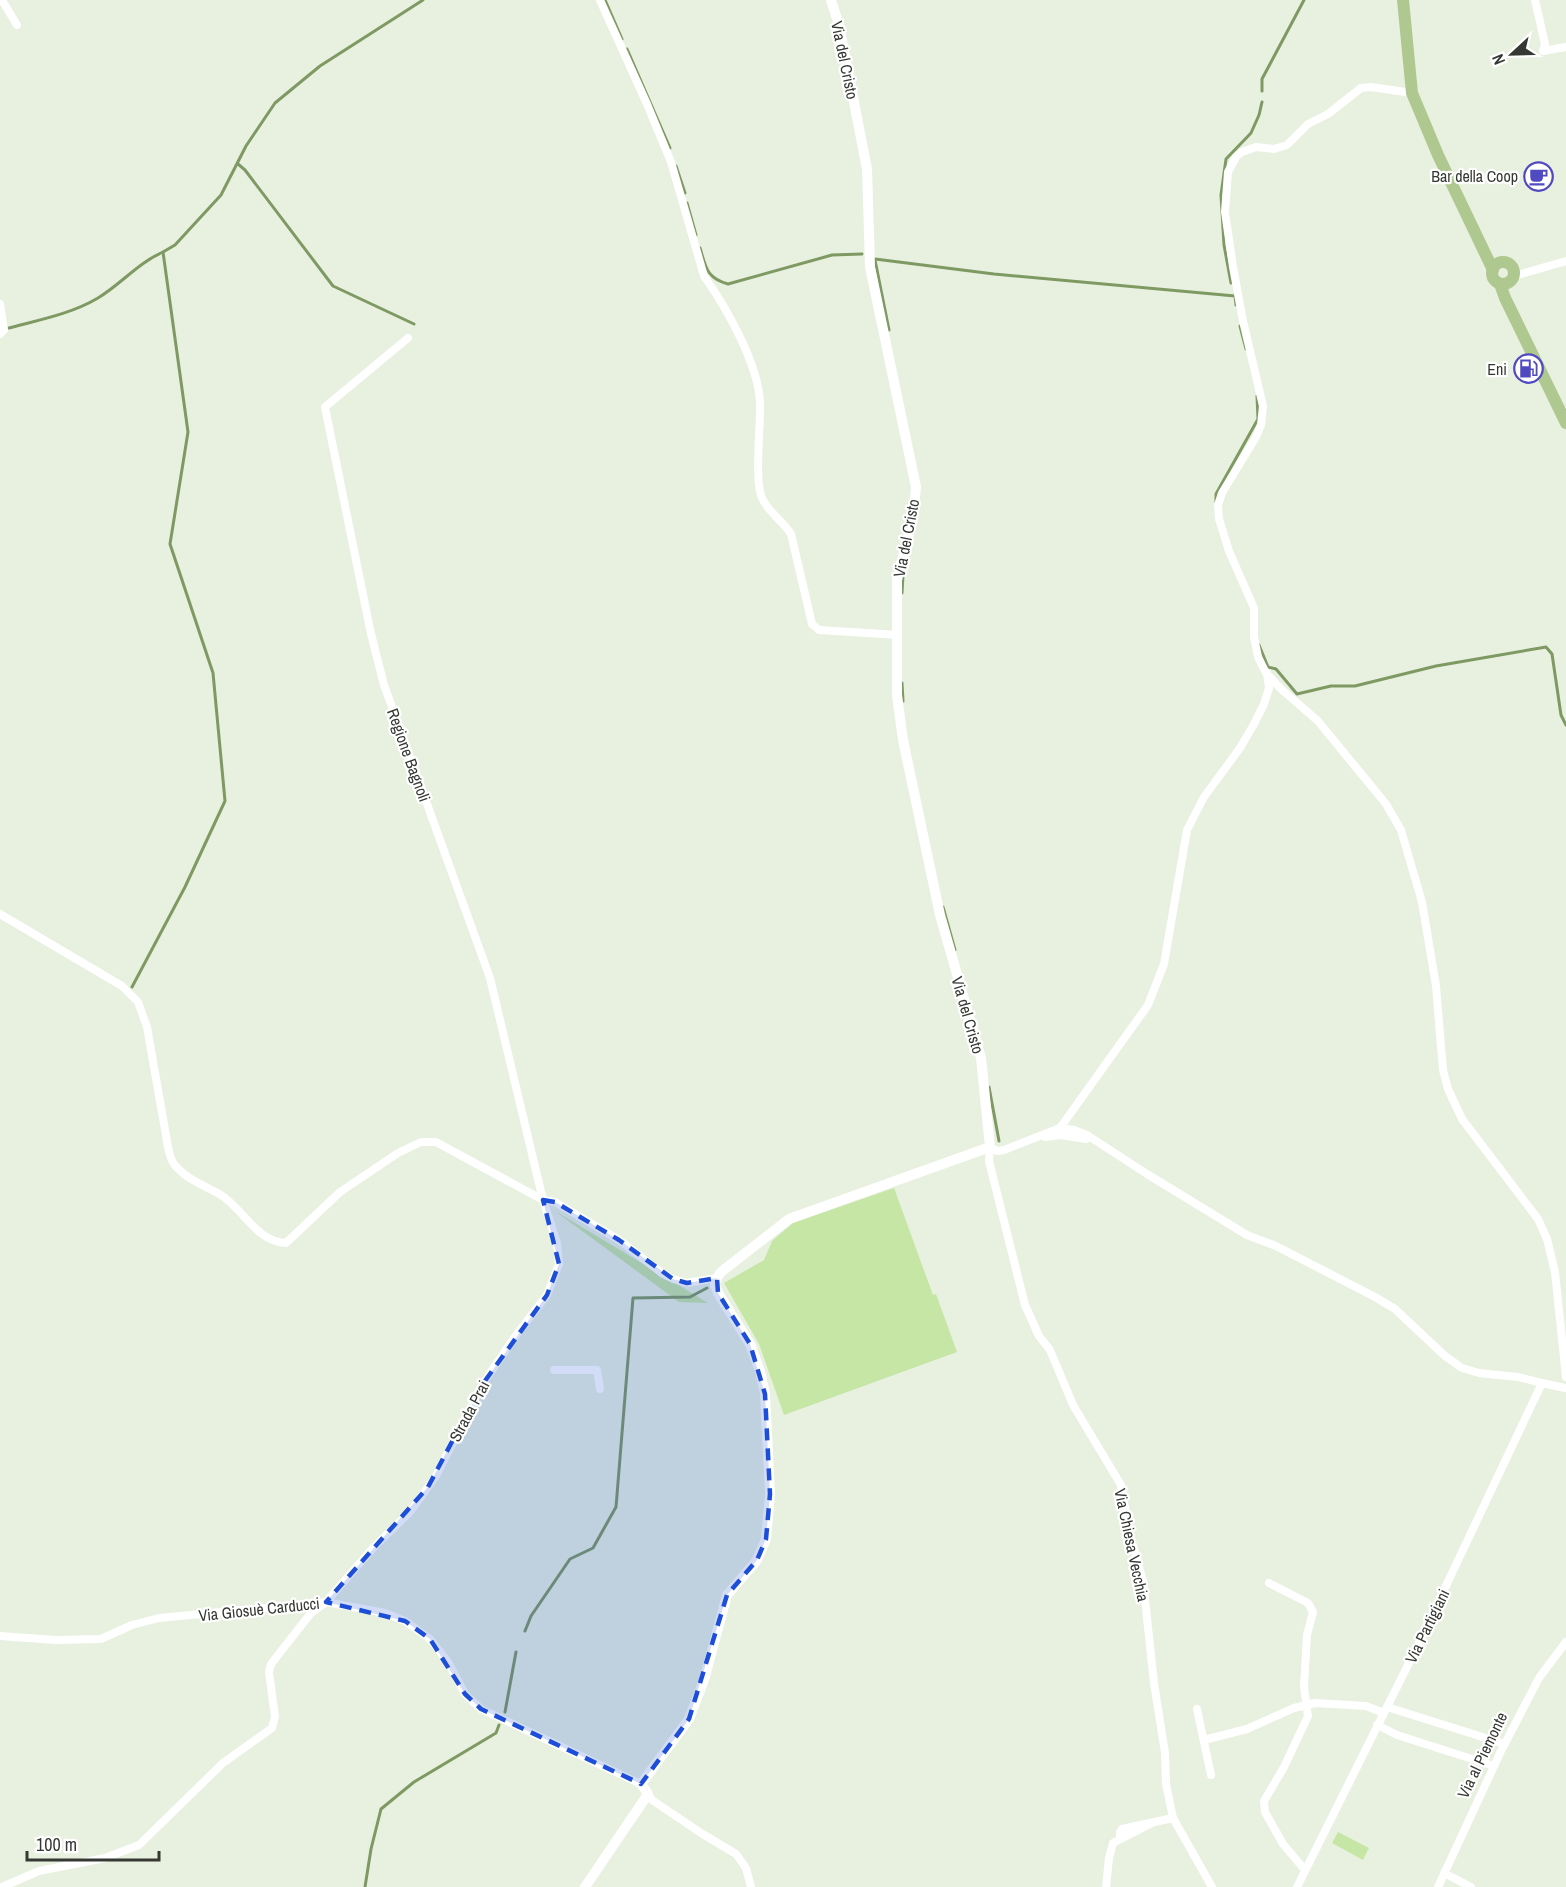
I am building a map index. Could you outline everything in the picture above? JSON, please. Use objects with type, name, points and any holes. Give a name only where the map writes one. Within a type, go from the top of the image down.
[{"type":"main road","points":[[1403,0],[1412,93],[1438,155],[1482,245],[1496,267],[1494,279],[1509,277]]},
{"type":"main road","points":[[1496,267],[1508,263],[1511,309],[1566,423]]},
{"type":"street","points":[[2,0],[17,25]]},
{"type":"street","points":[[600,0],[671,162],[704,276],[715,291],[757,377],[760,419],[758,486],[766,505],[784,523],[791,534],[812,624],[819,630],[898,635]]},
{"type":"street","name":"Via del Cristo","points":[[831,0],[839,25],[867,169],[870,267],[916,487],[913,517],[897,580],[897,695],[903,740],[940,915],[981,1058],[990,1147]]},
{"type":"street","points":[[1535,0],[1545,44],[1543,51],[1566,47]]},
{"type":"street","points":[[1060,1128],[1138,1022],[1152,997],[1164,964],[1191,818],[1240,748],[1264,704],[1269,688],[1266,673],[1258,657],[1254,637],[1254,608],[1229,551],[1218,505],[1222,493],[1262,425],[1263,406],[1233,267],[1225,212],[1228,172],[1236,157],[1242,152],[1256,147],[1274,149],[1287,145],[1308,124],[1328,114],[1361,88],[1371,87],[1412,93]]},
{"type":"street","points":[[1509,277],[1566,261]]},
{"type":"street","points":[[0,304],[4,330],[0,334]]},
{"type":"street","name":"Regione Bagnoli","points":[[408,338],[325,407],[368,622],[384,685],[490,978],[543,1200]]},
{"type":"street","points":[[1266,673],[1318,721],[1386,804],[1401,830],[1422,902],[1436,986],[1443,1070],[1448,1089],[1462,1119],[1531,1209],[1547,1239],[1555,1272],[1566,1377]]},
{"type":"street","points":[[0,914],[122,986],[138,1002],[147,1027],[173,1164],[184,1174],[236,1206],[261,1234],[275,1242],[286,1243],[340,1192],[398,1153],[421,1142],[436,1142],[543,1200],[555,1202],[619,1240],[663,1274],[673,1279],[687,1282],[717,1278]]},
{"type":"street","points":[[585,1887],[689,1719],[704,1680],[728,1595],[757,1560],[766,1539],[770,1494],[765,1394],[760,1371],[750,1344],[718,1293],[716,1285],[717,1278],[726,1267],[789,1219],[990,1147],[997,1151],[1004,1150],[1060,1128],[1074,1130],[1096,1141],[1247,1235],[1286,1251],[1395,1309],[1445,1356],[1462,1368],[1479,1373],[1518,1377],[1566,1387]]},
{"type":"street","points":[[1030,1140],[1060,1135],[1096,1141]]},
{"type":"street","name":"Via Chiesa Vecchia","points":[[990,1147],[989,1161],[1025,1305],[1039,1336],[1050,1350],[1073,1405],[1121,1485],[1130,1535],[1143,1581],[1154,1683],[1165,1753],[1166,1784],[1173,1818],[1212,1887]]},
{"type":"street","name":"Strada Prai","points":[[2,1887],[39,1871],[105,1858],[139,1845],[223,1763],[272,1728],[275,1717],[269,1672],[271,1664],[311,1613],[326,1602],[374,1547],[410,1512],[436,1476],[482,1385],[547,1295],[559,1264],[557,1243],[543,1200]]},
{"type":"street","points":[[554,1370],[597,1370],[600,1389]]},
{"type":"street","name":"Via Partigiani","points":[[1297,1887],[1422,1638],[1542,1383]]},
{"type":"street","points":[[1269,1583],[1308,1603],[1313,1612],[1307,1635],[1304,1687],[1308,1716],[1284,1767],[1264,1801],[1268,1818],[1283,1844],[1305,1870]]},
{"type":"street","name":"Via Giosuè Carducci","points":[[0,1636],[56,1640],[101,1639],[132,1625],[159,1618],[326,1602],[384,1613],[405,1621],[430,1639],[448,1662],[465,1694],[481,1709],[645,1789],[652,1800],[736,1854],[746,1868],[751,1887]]},
{"type":"street","name":"Via al Piemonte","points":[[1438,1887],[1504,1744],[1539,1678],[1566,1642]]},
{"type":"street","points":[[1204,1740],[1247,1729],[1294,1708],[1322,1702],[1385,1710],[1504,1744]]},
{"type":"street","points":[[1197,1709],[1211,1775]]},
{"type":"street","points":[[1377,1725],[1397,1735],[1494,1766]]},
{"type":"street","points":[[1106,1887],[1112,1846],[1120,1838],[1152,1823],[1173,1818]]},
{"type":"street","points":[[1444,1873],[1471,1887]]},
{"type":"highlighted area","points":[[543,1200],[555,1202],[619,1240],[673,1279],[687,1283],[717,1278],[718,1293],[750,1344],[765,1394],[770,1494],[766,1539],[757,1560],[727,1595],[689,1719],[641,1784],[481,1709],[465,1694],[430,1639],[405,1621],[326,1602],[428,1487],[482,1385],[547,1295],[559,1264]]},
{"type":"green space","points":[[894,1188],[933,1295],[936,1294],[957,1352],[784,1415],[759,1344],[724,1283],[764,1260],[772,1241],[793,1223]]},
{"type":"green space","points":[[555,1211],[708,1303],[679,1302]]},
{"type":"green space","points":[[1338,1832],[1369,1848],[1363,1860],[1332,1843]]},
{"type":"waterway","points":[[132,987],[185,887],[225,801],[213,673],[170,544],[188,432],[163,252],[175,245],[221,195],[246,146],[275,103],[320,66],[423,0]]},
{"type":"waterway","points":[[605,0],[622,39]]},
{"type":"waterway","points":[[1262,91],[1262,79],[1304,0]]},
{"type":"waterway","points":[[627,49],[670,148]]},
{"type":"waterway","points":[[1231,283],[1224,245],[1221,195],[1226,159],[1251,133],[1262,102]]},
{"type":"waterway","points":[[238,164],[245,170],[333,286],[414,324]]},
{"type":"waterway","points":[[676,166],[685,193]]},
{"type":"waterway","points":[[687,203],[696,235]]},
{"type":"waterway","points":[[700,248],[711,275],[728,284],[832,255],[862,254]]},
{"type":"waterway","points":[[9,328],[55,316],[88,304],[163,252]]},
{"type":"waterway","points":[[875,259],[994,274],[1235,296],[1236,305]]},
{"type":"waterway","points":[[875,260],[889,330]]},
{"type":"waterway","points":[[1240,326],[1246,349]]},
{"type":"waterway","points":[[1216,502],[1216,494],[1258,419],[1257,396]]},
{"type":"waterway","points":[[902,593],[903,575]]},
{"type":"waterway","points":[[1259,645],[1268,667],[1276,669],[1297,694],[1331,686],[1355,686],[1436,666],[1546,647],[1552,654],[1561,715],[1566,725]]},
{"type":"waterway","points":[[902,683],[903,701]]},
{"type":"waterway","points":[[943,907],[955,950]]},
{"type":"waterway","points":[[989,1087],[999,1141]]},
{"type":"waterway","points":[[525,1631],[531,1616],[570,1559],[593,1548],[616,1507],[633,1298],[690,1297],[707,1288]]},
{"type":"waterway","points":[[505,1712],[516,1652]]},
{"type":"waterway","points":[[365,1887],[381,1809],[414,1782],[496,1733],[499,1725]]},
{"type":"place","name":"Bar della Coop","points":[[1539,176]]},
{"type":"place","name":"Eni","points":[[1528,369]]}]
